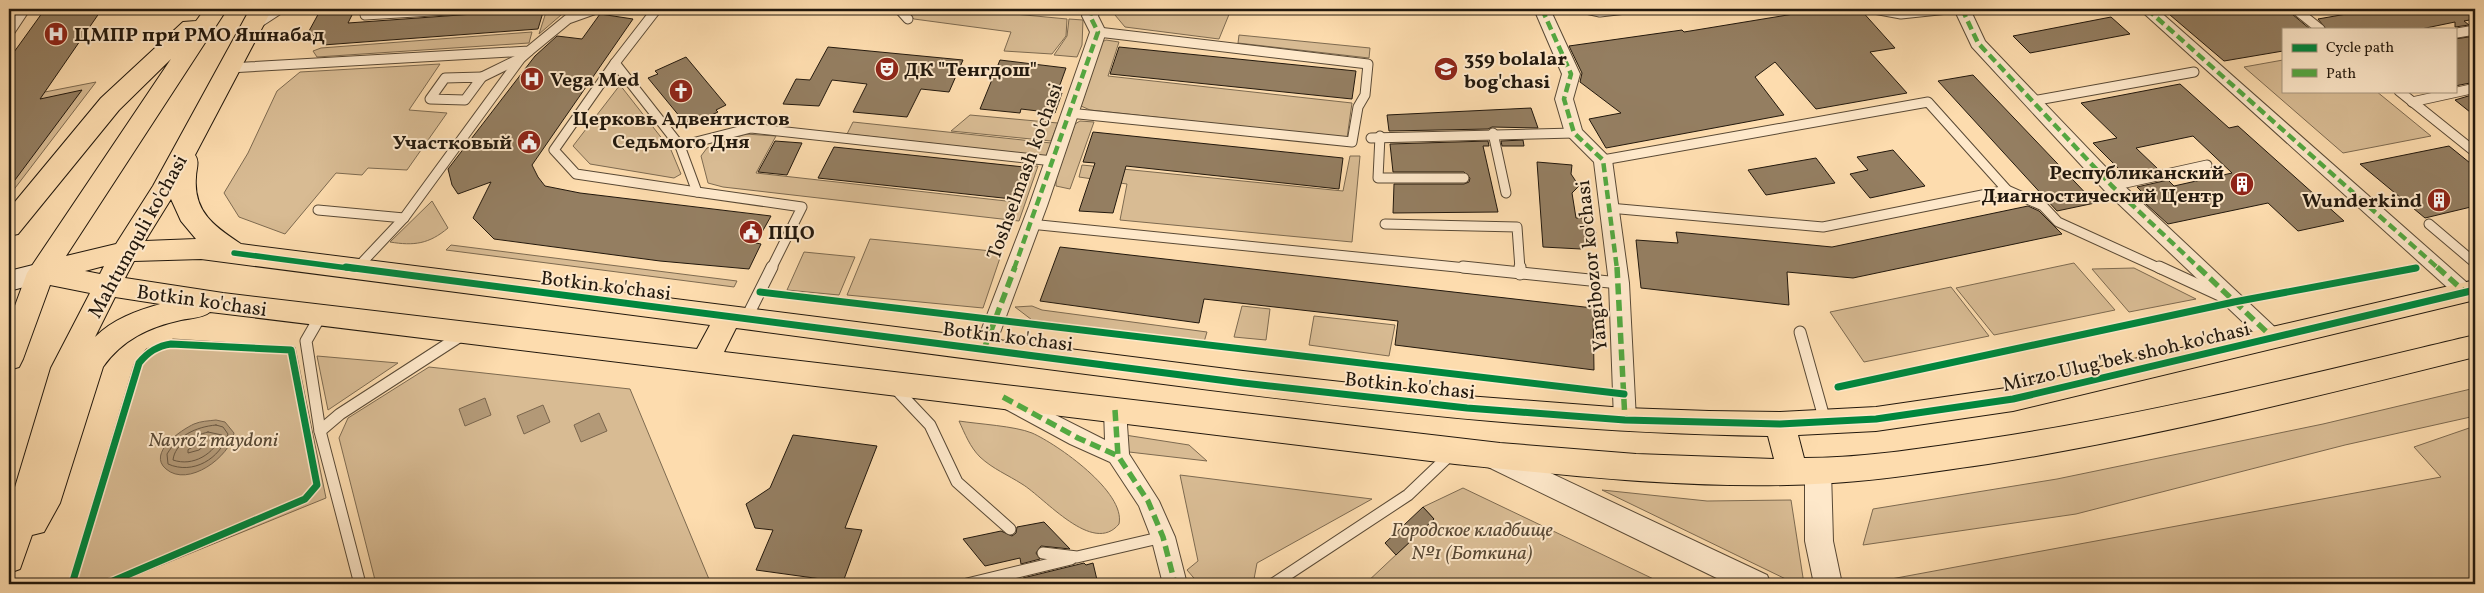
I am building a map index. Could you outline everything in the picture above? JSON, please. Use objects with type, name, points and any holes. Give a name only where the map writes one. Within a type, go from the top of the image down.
[{"type":"main road","points":[[9,227],[110,104],[210,9]]},
{"type":"main road","points":[[9,359],[41,273],[216,9]]},
{"type":"main road","name":"Mahtumquli ko'chasi","points":[[9,559],[65,368],[125,251],[164,190],[261,9]]},
{"type":"main road","points":[[190,142],[182,188],[187,213],[205,234],[234,253]]},
{"type":"main road","name":"Botkin ko'chasi","points":[[41,273],[125,251],[201,249],[1243,383],[1468,408],[1625,420],[1780,424]]},
{"type":"main road","points":[[9,281],[41,273]]},
{"type":"main road","name":"Botkin ko'chasi","points":[[41,273],[107,286],[223,303],[1489,455],[1658,468],[1805,470]]},
{"type":"main road","name":"Mirzo Ulug'bek shoh ko'chasi","points":[[1780,424],[1876,419],[2013,399],[2273,338],[2472,295]]},
{"type":"main road","points":[[9,566],[44,503],[90,363],[98,350],[122,330],[148,318],[190,307],[223,303]]},
{"type":"main road","points":[[704,361],[737,318]]},
{"type":"main road","points":[[1780,424],[1805,470],[1926,460],[2125,429],[2475,346]]},
{"type":"street","points":[[1092,9],[1090,16],[1098,32]]},
{"type":"street","points":[[1542,9],[1571,74],[1564,99],[1574,133]]},
{"type":"street","points":[[1962,9],[1978,44],[2112,186],[2273,338]]},
{"type":"street","points":[[2147,9],[2472,295]]},
{"type":"street","name":"Toshselmash ko'chasi","points":[[984,349],[1098,32]]},
{"type":"street","name":"Yangibozor ko'chasi","points":[[1574,133],[1603,160],[1619,283],[1625,420]]},
{"type":"street","points":[[1003,397],[1078,438],[1118,456]]},
{"type":"street","points":[[1115,410],[1114,433],[1118,456],[1148,501],[1164,538],[1175,584]]},
{"type":"street","name":"Botkin ko'chasi","points":[[1489,455],[1757,584]]},
{"type":"street","points":[[1805,470],[1828,584]]},
{"type":"lane","points":[[9,33],[25,9]]},
{"type":"lane","points":[[250,29],[280,9]]},
{"type":"lane","points":[[367,9],[365,15],[466,9]]},
{"type":"lane","points":[[482,77],[465,100],[430,99],[446,78],[482,77],[521,58],[560,23],[574,15],[596,9]]},
{"type":"lane","points":[[648,9],[656,10],[615,63],[554,150],[576,174],[802,207],[737,318]]},
{"type":"lane","points":[[899,9],[908,18]]},
{"type":"lane","points":[[1586,9],[1600,12],[1626,9]]},
{"type":"lane","points":[[1874,9],[1886,14],[1948,9]]},
{"type":"lane","points":[[2295,9],[2319,28]]},
{"type":"lane","points":[[2458,33],[2475,30]]},
{"type":"lane","points":[[1069,113],[1352,142],[1358,107],[1365,96],[1368,64],[1098,32]]},
{"type":"lane","points":[[229,68],[529,51]]},
{"type":"lane","points":[[356,269],[404,218],[516,68],[521,58]]},
{"type":"lane","points":[[615,63],[680,146],[697,192]]},
{"type":"lane","points":[[2032,101],[2194,72]]},
{"type":"lane","points":[[2412,102],[2471,89]]},
{"type":"lane","points":[[2400,92],[2475,152]]},
{"type":"lane","points":[[1603,160],[1928,102],[2007,190],[2043,206],[2058,222],[2234,302]]},
{"type":"lane","points":[[680,146],[751,128],[847,140],[1053,161]]},
{"type":"lane","points":[[1464,178],[1378,178],[1376,137],[1492,133],[1574,133]]},
{"type":"lane","points":[[1492,133],[1506,193]]},
{"type":"lane","points":[[2112,186],[2207,164]]},
{"type":"lane","points":[[1609,208],[1823,227],[2007,190]]},
{"type":"lane","points":[[318,210],[404,218]]},
{"type":"lane","points":[[1030,224],[1619,283]]},
{"type":"lane","points":[[1384,224],[1517,227],[1520,274]]},
{"type":"lane","points":[[2428,224],[2475,262]]},
{"type":"lane","points":[[321,315],[306,341],[320,431],[360,584]]},
{"type":"lane","points":[[320,431],[340,414],[465,332]]},
{"type":"lane","points":[[1800,332],[1825,422]]},
{"type":"lane","points":[[891,383],[930,426],[957,482],[1010,529]]},
{"type":"lane","points":[[1273,584],[1408,495],[1455,451]]},
{"type":"lane","points":[[967,584],[1164,538]]},
{"type":"lane","points":[[1043,553],[1077,557]]},
{"type":"green space","points":[[547,9],[568,9],[539,34]]},
{"type":"green space","points":[[904,9],[962,9],[1067,19],[1066,36],[1052,54],[1004,51],[1011,32],[914,19]]},
{"type":"green space","points":[[1110,9],[1182,9],[1230,12],[1219,39],[1125,27]]},
{"type":"green space","points":[[1069,19],[1083,20],[1082,45],[1077,57],[1054,55],[1067,36]]},
{"type":"green space","points":[[532,32],[529,43],[317,57],[313,51],[321,48]]},
{"type":"green space","points":[[1239,35],[1370,48],[1369,58],[1238,43]]},
{"type":"green space","points":[[1106,40],[1119,42],[1108,76],[1352,103],[1347,138],[1090,110],[1081,106],[1102,42]]},
{"type":"green space","points":[[2282,60],[2282,92],[2377,92],[2431,136],[2343,153],[2244,67]]},
{"type":"green space","points":[[440,64],[409,110],[447,113],[407,170],[368,168],[362,175],[336,173],[285,234],[239,217],[224,193],[248,153],[277,91],[300,72]]},
{"type":"green space","points":[[96,82],[9,196],[9,99]]},
{"type":"green space","points":[[620,85],[671,150],[681,174],[674,178],[590,164],[573,146]]},
{"type":"green space","points":[[970,115],[1058,123],[1051,141],[951,131]]},
{"type":"green space","points":[[1080,121],[1094,122],[1070,189],[1056,186],[1056,179],[1075,124]]},
{"type":"green space","points":[[853,122],[1051,143],[1046,156],[847,134]]},
{"type":"green space","points":[[745,134],[776,136],[756,173],[1015,202],[1028,166],[1038,166],[1019,221],[723,187],[708,183],[701,156],[707,148]]},
{"type":"green space","points":[[1350,156],[1360,156],[1352,242],[1120,220],[1127,184],[1079,177],[1082,165],[1343,191]]},
{"type":"green space","points":[[432,201],[448,228],[428,241],[414,244],[390,242]]},
{"type":"green space","points":[[870,239],[1002,252],[983,308],[847,295]]},
{"type":"green space","points":[[451,245],[737,281],[734,287],[446,250]]},
{"type":"green space","points":[[804,252],[855,257],[839,295],[787,290]]},
{"type":"green space","points":[[2074,263],[2115,310],[1994,335],[1956,288]]},
{"type":"green space","points":[[2134,268],[2196,299],[2129,312],[2092,269]]},
{"type":"green space","points":[[1951,287],[1989,336],[1864,362],[1830,312]]},
{"type":"green space","points":[[1032,306],[1042,310],[1207,332],[1204,342],[1032,320],[1015,307]]},
{"type":"green space","points":[[1242,306],[1270,309],[1266,340],[1234,337]]},
{"type":"green space","points":[[1314,316],[1395,325],[1389,356],[1309,345]]},
{"type":"green space","name":"Navro'z maydoni","points":[[173,339],[295,347],[326,498],[115,584],[68,584],[134,364],[146,349]]},
{"type":"green space","points":[[317,356],[398,363],[328,410]]},
{"type":"green space","points":[[429,367],[630,389],[711,584],[376,584],[339,438],[348,418]]},
{"type":"green space","points":[[2475,388],[2475,416],[2345,445],[2076,514],[1863,545],[1873,509],[2057,479],[2323,424]]},
{"type":"green space","points":[[959,421],[1025,431],[1057,447],[1101,484],[1112,498],[1118,511],[1119,524],[1108,532],[1096,533],[1083,529],[1069,521],[1032,491],[980,457],[971,445]]},
{"type":"green space","points":[[2475,426],[2475,584],[1864,584],[2441,477],[2414,447]]},
{"type":"green space","points":[[1125,435],[1189,445],[1207,461],[1129,452]]},
{"type":"green space","points":[[1180,475],[1372,499],[1257,563],[1254,579],[1249,584],[1199,584],[1187,570],[1198,561]]},
{"type":"green space","name":"Городское кладбище №1 (Боткина)","points":[[1463,488],[1664,584],[1365,584],[1434,519],[1423,507]]},
{"type":"green space","points":[[1602,490],[1707,501],[1791,500],[1804,584],[1796,584]]},
{"type":"water","points":[[485,398],[491,415],[465,426],[459,409]]},
{"type":"water","points":[[543,405],[550,422],[524,434],[517,416]]},
{"type":"water","points":[[599,413],[607,431],[581,442],[574,425]]},
{"type":"water","points":[[216,420],[225,422],[234,433],[231,442],[217,460],[207,467],[185,475],[175,474],[166,469],[161,463],[161,456],[163,449],[174,437],[194,424]]},
{"type":"building","points":[[45,9],[102,9],[40,99],[82,90],[9,188],[9,59]]},
{"type":"building","points":[[321,9],[355,9],[348,23],[544,9],[538,29],[323,45],[309,31]]},
{"type":"building","points":[[1824,9],[1860,9],[1895,48],[1870,52],[1907,93],[1816,109],[1775,62],[1755,77],[1784,115],[1606,148],[1589,119],[1621,113],[1580,82],[1582,73],[1569,46],[1682,30],[1684,32]]},
{"type":"building","points":[[2163,9],[2286,9],[2309,28],[2282,28],[2282,51],[2224,61]]},
{"type":"building","points":[[2375,9],[2475,9],[2475,19],[2464,21],[2469,25],[2455,27],[2455,22],[2426,28],[2325,28],[2318,19]]},
{"type":"building","points":[[600,14],[633,19],[532,165],[538,177],[545,186],[580,193],[771,216],[756,243],[761,244],[749,269],[660,261],[494,239],[473,218],[491,182],[458,194],[452,185],[448,169],[535,56],[557,36],[582,39]]},
{"type":"building","points":[[2111,17],[2130,34],[2030,53],[2013,36]]},
{"type":"building","points":[[2475,36],[2475,84],[2456,86],[2456,39]]},
{"type":"building","name":"ДК \"Тенгдош\"","points":[[828,47],[963,60],[949,92],[921,89],[907,117],[853,112],[867,84],[832,80],[819,106],[783,104],[796,79],[810,80]]},
{"type":"building","points":[[1119,47],[1356,71],[1352,99],[1110,74]]},
{"type":"building","points":[[686,57],[726,105],[716,110],[718,112],[699,121],[696,118],[685,123],[648,78],[658,74],[655,71]]},
{"type":"building","points":[[1000,60],[1066,68],[1057,93],[1062,93],[1055,113],[1021,109],[1020,113],[980,109]]},
{"type":"building","points":[[1973,75],[2095,203],[2057,211],[1938,81]]},
{"type":"building","points":[[2180,84],[2229,128],[2238,126],[2344,221],[2298,231],[2268,203],[2168,224],[2135,194],[2142,192],[2137,187],[2168,180],[2174,186],[2232,173],[2193,136],[2136,148],[2158,169],[2126,176],[2093,143],[2117,138],[2081,103]]},
{"type":"building","points":[[2475,94],[2475,116],[2455,100]]},
{"type":"building","points":[[1531,108],[1538,128],[1492,127],[1488,129],[1389,131],[1387,115]]},
{"type":"building","points":[[1093,132],[1343,158],[1339,189],[1126,166],[1113,213],[1079,211],[1095,163],[1083,162]]},
{"type":"building","points":[[1523,140],[1524,146],[1502,146],[1501,141]]},
{"type":"building","points":[[775,141],[802,143],[787,175],[758,172]]},
{"type":"building","points":[[1488,141],[1489,146],[1483,146],[1498,212],[1393,213],[1394,184],[1464,184],[1469,182],[1470,178],[1464,172],[1393,172],[1390,144]]},
{"type":"building","points":[[2449,146],[2475,167],[2475,206],[2425,218],[2360,164]]},
{"type":"building","points":[[834,147],[1024,167],[1012,199],[818,178]]},
{"type":"building","points":[[1893,150],[1925,186],[1870,198],[1850,174],[1868,170],[1857,157]]},
{"type":"building","points":[[1816,158],[1835,183],[1766,195],[1748,170]]},
{"type":"building","points":[[1537,162],[1572,165],[1571,174],[1579,186],[1572,193],[1576,218],[1585,218],[1589,228],[1596,232],[1593,242],[1581,249],[1543,247]]},
{"type":"building","points":[[2028,206],[2039,211],[2062,234],[1853,278],[1787,272],[1789,305],[1641,288],[1636,240],[1678,243],[1676,232],[1832,247]]},
{"type":"building","points":[[1060,247],[1593,308],[1594,370],[1395,345],[1398,321],[1204,299],[1199,323],[1040,301]]},
{"type":"building","points":[[793,435],[877,446],[845,528],[862,530],[843,582],[756,570],[773,530],[755,528],[746,504],[770,488]]},
{"type":"building","points":[[1423,507],[1434,519],[1396,555],[1385,543]]},
{"type":"building","points":[[1044,522],[1070,549],[1041,546],[1036,553],[1040,559],[1021,564],[1020,558],[985,566],[963,539],[1001,531],[1012,536],[1016,533],[1017,527]]},
{"type":"building","points":[[1084,563],[1086,565],[1093,563],[1098,584],[1025,584],[1023,578]]},
{"type":"marked path","points":[[984,349],[1038,206],[1098,32],[1090,16],[1092,9]]},
{"type":"marked path","points":[[1542,9],[1571,74],[1564,99],[1574,133],[1603,160],[1619,283],[1625,420]]},
{"type":"marked path","points":[[1962,9],[1978,43],[2112,186],[2273,338]]},
{"type":"marked path","points":[[2147,9],[2466,293]]},
{"type":"marked path","points":[[1003,397],[1078,438],[1118,456]]},
{"type":"marked path","points":[[1115,410],[1118,456],[1148,501],[1163,537],[1175,584]]},
{"type":"cycle path","points":[[234,253],[1243,383],[1467,408],[1625,420],[1709,423],[1780,424],[1876,419],[2013,399],[2475,290]]},
{"type":"cycle path","points":[[1838,387],[2234,302],[2416,268]]},
{"type":"cycle path","points":[[760,292],[1624,394]]},
{"type":"cycle path","points":[[72,584],[139,363],[142,359],[149,352],[161,346],[171,344],[291,350],[317,485],[305,499],[106,584]]},
{"type":"place","name":"ЦМПР при РМО Яшнабад","points":[[56,34]]},
{"type":"place","name":"ДК \"Тенгдош\"","points":[[887,69]]},
{"type":"place","name":"359 bolalar bog'chasi","points":[[1446,69]]},
{"type":"place","name":"Vega Med","points":[[532,79]]},
{"type":"place","name":"Церковь Адвентистов Седьмого Дня","points":[[681,91]]},
{"type":"place","name":"Участковый","points":[[529,142]]},
{"type":"place","name":"Республиканский Диагностический Центр","points":[[2242,184]]},
{"type":"place","name":"Wunderkind","points":[[2439,200]]},
{"type":"place","name":"ПЦО","points":[[751,232]]}]
